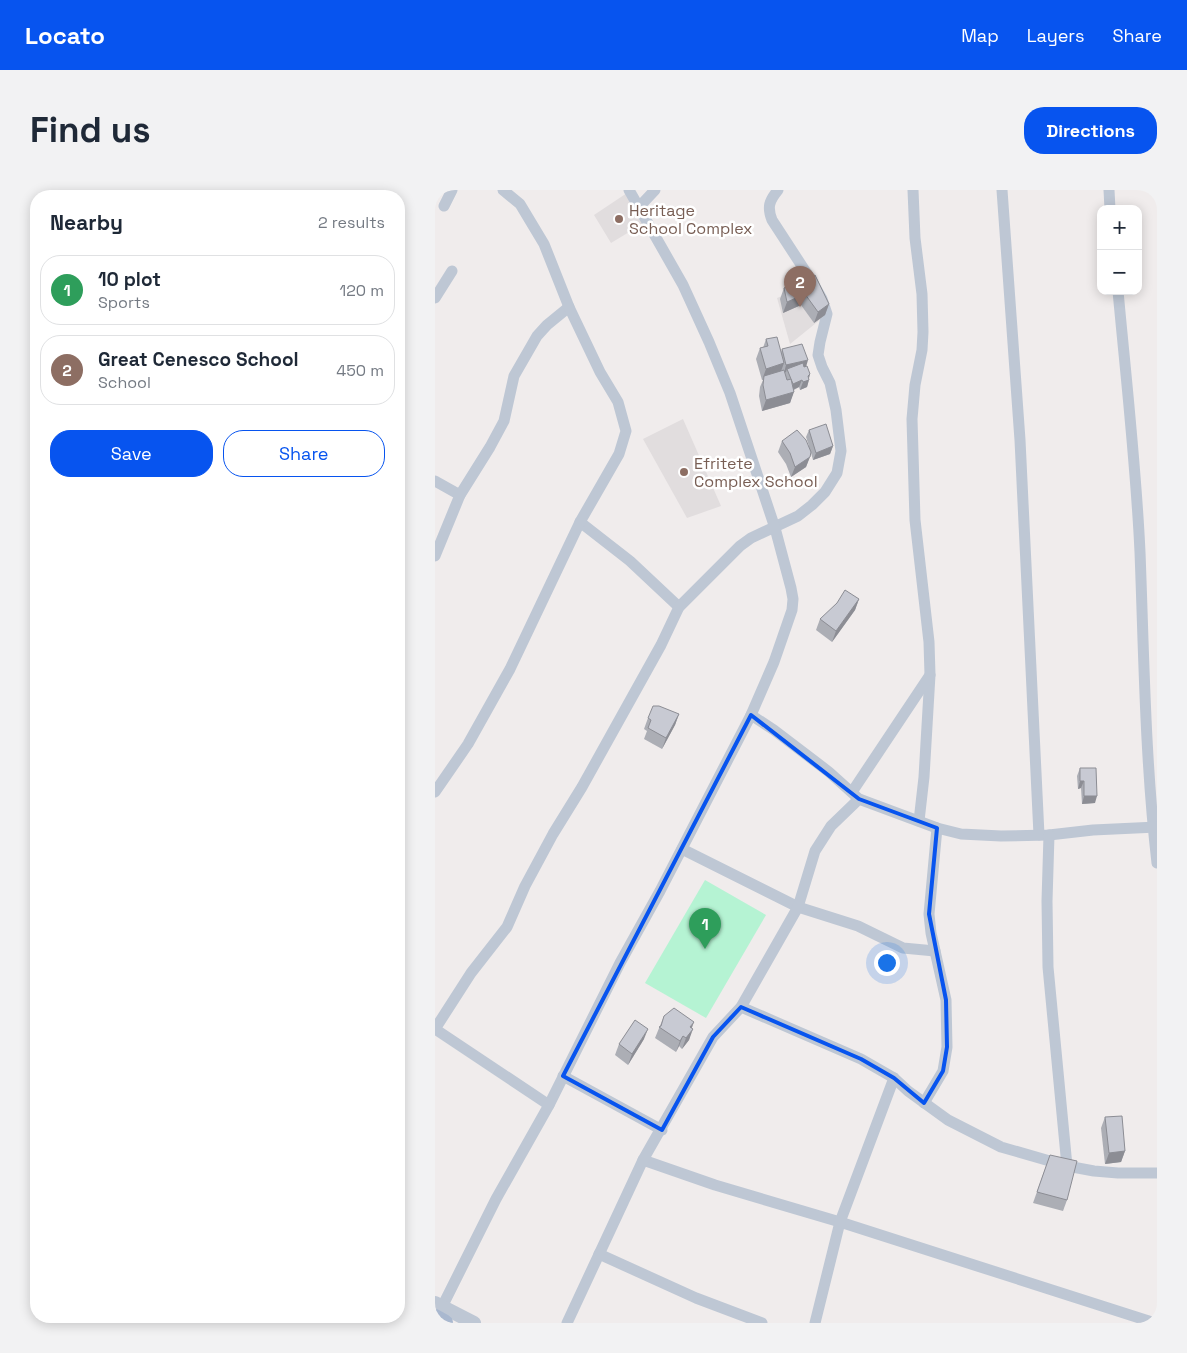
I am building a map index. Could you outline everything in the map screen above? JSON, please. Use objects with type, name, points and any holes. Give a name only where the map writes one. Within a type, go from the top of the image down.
[{"type":"street","points":[[443,206],[453,190]]},
{"type":"street","points":[[435,792],[468,744],[510,669],[580,522],[619,454],[626,430],[618,402],[600,372],[569,307],[544,244],[520,204],[503,190]]},
{"type":"street","points":[[474,1323],[439,1313],[496,1199],[549,1105],[616,971],[682,849],[751,714],[774,662],[792,610],[791,588],[775,528],[730,394],[683,285],[640,206],[629,190]]},
{"type":"street","points":[[640,206],[655,190]]},
{"type":"street","points":[[549,1105],[435,1029],[471,973],[507,927],[525,886],[657,653],[679,607],[740,546],[751,538],[798,516],[812,505],[825,492],[837,473],[841,451],[836,410],[830,382],[818,355],[819,342],[825,328],[827,314],[822,299],[813,283],[772,220],[769,204],[778,190]]},
{"type":"street","points":[[913,190],[915,238],[922,294],[923,332],[923,350],[915,385],[913,419],[915,520],[931,675],[919,821]]},
{"type":"street","points":[[1002,190],[1020,440],[1044,835],[1049,967],[1067,1166]]},
{"type":"street","points":[[1109,190],[1111,205]]},
{"type":"street","points":[[435,298],[452,271]]},
{"type":"street","points":[[1118,295],[1133,449],[1140,550],[1147,746],[1157,863]]},
{"type":"street","points":[[435,556],[460,495],[504,421],[514,376],[531,346],[547,325],[569,307]]},
{"type":"street","points":[[435,481],[460,495]]},
{"type":"street","points":[[580,522],[630,561],[679,607]]},
{"type":"street","points":[[567,1323],[643,1160],[662,1130],[713,1037],[741,1007],[798,907],[815,851],[831,826],[856,795],[931,675]]},
{"type":"street","points":[[751,714],[794,745],[856,795],[937,828],[961,834],[981,836],[1044,835],[1155,827]]},
{"type":"street","points":[[924,1103],[943,1071],[947,1047],[946,1000],[929,914],[937,828]]},
{"type":"street","points":[[682,849],[798,907],[858,926],[903,948],[935,951]]},
{"type":"street","points":[[741,1007],[861,1059],[894,1078],[948,1120],[1001,1148],[1067,1166],[1118,1174],[1157,1173]]},
{"type":"street","points":[[563,1076],[662,1130]]},
{"type":"street","points":[[815,1323],[840,1222],[894,1078]]},
{"type":"street","points":[[643,1160],[715,1185],[840,1222],[1155,1323]]},
{"type":"street","points":[[599,1254],[696,1298],[763,1323]]},
{"type":"highlighted area","points":[[751,715],[859,799],[937,828],[929,914],[946,1000],[947,1047],[943,1071],[924,1103],[894,1078],[861,1059],[741,1007],[713,1037],[662,1130],[563,1076]]},
{"type":"shaded area","name":"Heritage School Complex","points":[[627,193],[644,223],[611,243],[594,215]]},
{"type":"shaded area","points":[[811,284],[826,315],[790,344],[777,298]]},
{"type":"shaded area","name":"Efritete Complex School","points":[[683,419],[721,506],[687,518],[643,439]]},
{"type":"green space","points":[[705,880],[766,915],[706,1018],[645,983]]},
{"type":"building","points":[[815,275],[829,304],[818,312],[805,294],[787,302],[784,288]]},
{"type":"building","points":[[777,337],[784,363],[766,369],[760,348],[768,346],[766,339]]},
{"type":"building","points":[[802,344],[808,360],[786,365],[782,349]]},
{"type":"building","points":[[803,363],[804,367],[807,366],[810,374],[808,376],[809,380],[803,382],[802,380],[793,384],[787,369]]},
{"type":"building","points":[[784,370],[787,380],[791,379],[794,392],[766,400],[763,385],[764,376]]},
{"type":"building","points":[[826,424],[833,446],[816,453],[809,430]]},
{"type":"building","points":[[797,430],[806,440],[811,452],[810,457],[795,467],[790,453],[782,441]]},
{"type":"building","points":[[845,590],[859,599],[836,631],[820,619],[837,603]]},
{"type":"building","points":[[653,706],[659,706],[679,714],[666,738],[648,728],[651,720],[648,718]]},
{"type":"building","points":[[1080,768],[1096,768],[1097,796],[1084,796],[1084,781],[1080,781]]},
{"type":"building","points":[[674,1008],[694,1022],[690,1027],[693,1029],[686,1038],[683,1036],[680,1041],[659,1027],[664,1016]]},
{"type":"building","points":[[635,1020],[648,1029],[632,1054],[619,1044]]},
{"type":"building","points":[[1122,1116],[1125,1151],[1109,1153],[1105,1117]]},
{"type":"building","points":[[1050,1155],[1077,1161],[1067,1200],[1037,1192]]},
{"type":"place","name":"Heritage School Complex","points":[[619,219]]},
{"type":"place","name":"Great Cenesco School","points":[[800,307]]},
{"type":"place","name":"Efritete Complex School","points":[[684,472]]},
{"type":"place","name":"10 plot","points":[[705,949]]}]
